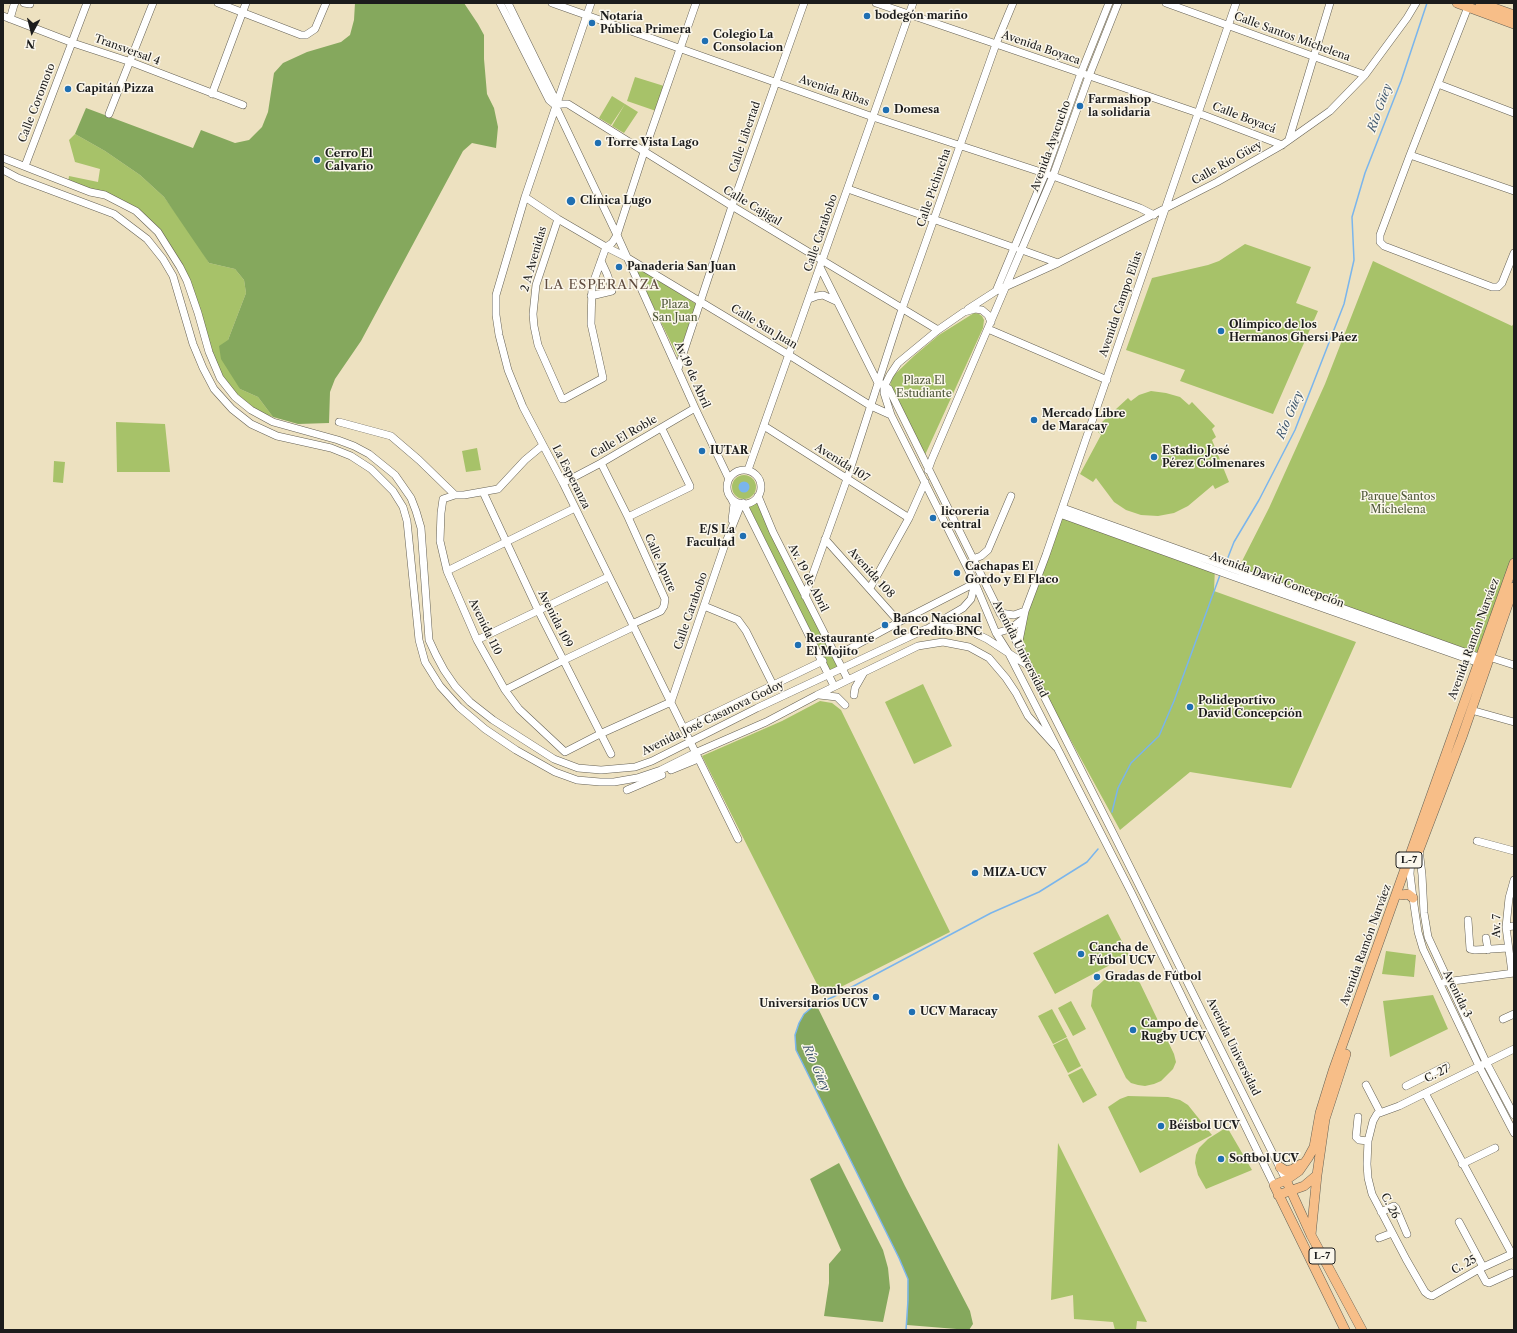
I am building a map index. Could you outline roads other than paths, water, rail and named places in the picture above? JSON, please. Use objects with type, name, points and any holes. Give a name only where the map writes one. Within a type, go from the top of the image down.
[{"type":"main road","points":[[1457,3],[1514,24]]},
{"type":"main road","points":[[1480,3],[1514,15]]},
{"type":"main road","name":"Avenida Ramón Narváez","points":[[1311,1235],[1324,1119],[1402,895],[1471,710],[1484,660],[1514,563]]},
{"type":"main road","name":"Avenida Ramón Narváez","points":[[1274,1185],[1286,1180],[1299,1171],[1314,1147],[1320,1113],[1334,1071],[1484,660],[1514,587]]},
{"type":"main road","points":[[1402,895],[1408,894],[1413,898]]},
{"type":"main road","points":[[1280,1167],[1286,1171],[1292,1169],[1308,1158]]},
{"type":"main road","points":[[1278,1195],[1304,1186],[1317,1175]]},
{"type":"main road","name":"Avenida Universidad","points":[[1286,1180],[1311,1235],[1362,1330]]},
{"type":"main road","name":"Avenida Universidad","points":[[1274,1185],[1345,1330]]},
{"type":"street","points":[[6,17],[15,3]]},
{"type":"street","name":"Calle Coromoto","points":[[25,166],[87,3]]},
{"type":"street","points":[[109,114],[131,62],[153,3]]},
{"type":"street","points":[[218,3],[301,35],[306,35],[315,29],[326,3]]},
{"type":"street","points":[[212,94],[246,3]]},
{"type":"street","points":[[500,3],[549,100],[555,106]]},
{"type":"street","points":[[508,3],[554,97],[555,106]]},
{"type":"street","name":"Avenida Ribas","points":[[552,3],[874,116],[1053,176],[1154,214]]},
{"type":"street","name":"La Esperanza","points":[[591,3],[525,197],[496,295],[496,315],[499,335],[508,370],[523,407],[563,483],[738,839]]},
{"type":"street","points":[[600,261],[607,274],[612,291],[591,296],[592,286],[600,261],[606,247],[612,243],[617,235],[644,152],[682,48],[696,3]]},
{"type":"street","name":"Calle Libertad","points":[[678,370],[732,206],[804,3]]},
{"type":"street","name":"Avenida Boyaca","points":[[876,3],[1198,113]]},
{"type":"street","name":"Calle Carabobo","points":[[748,470],[913,3]]},
{"type":"street","name":"Calle Pichincha","points":[[805,596],[847,479],[902,309],[996,44],[1013,3]]},
{"type":"street","name":"Avenida Ayacucho","points":[[996,291],[1045,174],[1081,73],[1109,3]]},
{"type":"street","name":"Avenida Ayacucho","points":[[870,588],[909,518],[924,485],[932,459],[1053,176],[1089,76],[1118,3]]},
{"type":"street","name":"Calle Santos Michelena","points":[[1166,3],[1365,75]]},
{"type":"street","name":"Avenida Campo Elías","points":[[1018,647],[1025,611],[1107,380],[1164,209],[1236,3]]},
{"type":"street","points":[[1289,140],[1330,3]]},
{"type":"street","name":"Calle Río Güey","points":[[1006,286],[1058,262],[1217,182],[1282,145],[1330,111],[1365,75],[1408,18],[1416,3]]},
{"type":"street","points":[[1468,7],[1380,235],[1380,242],[1384,246],[1492,287],[1498,287],[1502,283],[1514,253]]},
{"type":"street","name":"Transversal 4","points":[[6,17],[73,43],[131,62],[212,94],[242,104]]},
{"type":"street","points":[[1438,84],[1514,113]]},
{"type":"street","name":"Calle Cajigal","points":[[555,106],[568,104],[822,264],[938,330]]},
{"type":"street","name":"Av.19 de Abril","points":[[555,106],[617,235],[695,408],[729,479]]},
{"type":"street","name":"Calle Boyacá","points":[[1198,113],[1282,145]]},
{"type":"street","points":[[1410,155],[1514,191]]},
{"type":"street","name":"Avenida José Casanova Godoy","points":[[3,158],[90,192],[105,195],[136,211],[158,232],[187,281],[209,352],[220,378],[235,397],[251,410],[273,422],[338,440],[354,446],[369,454],[395,475],[410,498],[421,528],[429,640],[444,670],[470,702],[493,720],[554,759],[578,768],[601,770],[635,767],[652,761],[690,743],[757,708],[926,629],[949,628],[968,630],[987,639],[1027,665]]},
{"type":"street","points":[[3,170],[18,178],[114,214],[147,239],[163,259],[173,276],[203,368],[214,389],[232,409],[251,424],[277,436],[331,448],[351,456],[371,469],[393,491],[403,507],[407,521],[419,640],[425,662],[440,686],[459,707],[485,729],[516,750],[555,772],[577,780],[614,782],[637,778],[696,756]]},
{"type":"street","points":[[848,189],[1015,248]]},
{"type":"street","name":"Calle San Juan","points":[[525,197],[558,219],[700,301],[871,406],[891,415]]},
{"type":"street","name":"2 A Avenidas","points":[[558,219],[536,285],[533,314],[536,337],[562,399],[565,399],[603,378],[592,324],[591,296]]},
{"type":"street","points":[[1022,250],[1058,262]]},
{"type":"street","points":[[822,264],[836,301],[878,381],[884,386],[898,362],[938,330],[996,291],[1006,286]]},
{"type":"street","points":[[809,300],[823,295],[836,301]]},
{"type":"street","points":[[964,312],[975,309],[982,310],[988,315],[989,326],[1107,380]]},
{"type":"street","name":"Avenida Universidad","points":[[884,386],[889,390],[929,469],[1286,1180]]},
{"type":"street","name":"Avenida Universidad","points":[[884,386],[884,393],[891,415],[924,485],[975,583],[996,633],[1008,652],[1131,892],[1274,1185]]},
{"type":"street","name":"Calle El Roble","points":[[563,483],[601,463],[695,408]]},
{"type":"street","points":[[339,422],[391,436],[419,460],[455,495],[464,496],[498,489],[525,460],[543,445]]},
{"type":"street","name":"Avenida 107","points":[[764,426],[909,518]]},
{"type":"street","points":[[628,517],[690,487],[662,428]]},
{"type":"street","name":"Calle Apure","points":[[505,690],[661,611],[664,606],[665,599],[628,517],[601,463]]},
{"type":"street","points":[[731,526],[734,504],[727,487],[729,479],[737,471],[748,470],[757,476],[760,481],[760,492],[758,496],[751,502],[742,503],[732,498]]},
{"type":"street","name":"Avenida 109","points":[[483,492],[538,610],[611,754]]},
{"type":"street","name":"Avenida 110","points":[[455,495],[443,499],[441,513],[440,541],[447,571],[477,640],[505,690],[519,709],[565,752],[600,734]]},
{"type":"street","name":"Av. 19 de Abril","points":[[758,496],[773,532],[848,680]]},
{"type":"street","points":[[973,559],[981,556],[988,550],[1011,496]]},
{"type":"street","points":[[731,526],[742,503]]},
{"type":"street","points":[[742,503],[823,661],[834,686]]},
{"type":"street","points":[[447,571],[575,508]]},
{"type":"street","name":"Avenida David Concepción","points":[[1061,511],[1359,618],[1484,660]]},
{"type":"street","name":"Calle Carabobo","points":[[671,702],[731,526]]},
{"type":"street","name":"Avenida 108","points":[[825,539],[899,622]]},
{"type":"street","points":[[477,640],[608,577]]},
{"type":"street","points":[[836,656],[975,583]]},
{"type":"street","points":[[926,629],[963,608],[971,599],[975,583]]},
{"type":"street","points":[[704,606],[738,620],[746,631],[773,685]]},
{"type":"street","points":[[1000,613],[1014,615],[1025,611]]},
{"type":"street","points":[[996,633],[1010,629],[1023,619]]},
{"type":"street","points":[[627,790],[766,722],[834,686],[918,646],[943,642],[969,647],[989,658],[1006,678],[1028,716],[1056,747]]},
{"type":"street","points":[[1484,660],[1514,665]]},
{"type":"street","points":[[684,728],[823,661]]},
{"type":"street","points":[[854,695],[855,688],[863,673]]},
{"type":"street","points":[[817,695],[828,694],[837,697],[845,705]]},
{"type":"street","points":[[600,734],[671,702]]},
{"type":"street","points":[[1471,710],[1514,722]]},
{"type":"street","points":[[1477,841],[1514,851]]},
{"type":"street","name":"Avenida 3","points":[[1419,849],[1424,913],[1428,937],[1486,1062],[1514,1115]]},
{"type":"street","name":"Avenida 3","points":[[1412,854],[1410,874],[1418,932],[1423,949],[1479,1066],[1514,1133]]},
{"type":"street","name":"Av. 7","points":[[1513,973],[1506,927],[1509,898],[1514,880]]},
{"type":"street","points":[[1131,892],[1140,888]]},
{"type":"street","points":[[1468,920],[1470,949],[1488,950],[1508,948]]},
{"type":"street","points":[[1506,927],[1514,926]]},
{"type":"street","points":[[1486,938],[1488,950]]},
{"type":"street","points":[[1440,984],[1448,981],[1513,973]]},
{"type":"street","points":[[1503,1019],[1514,1014]]},
{"type":"street","name":"C. 27","points":[[1380,1112],[1399,1106],[1514,1049]]},
{"type":"street","points":[[1406,1086],[1446,1066]]},
{"type":"street","points":[[1426,1077],[1428,1091],[1462,1164],[1513,1254]]},
{"type":"street","points":[[1366,1085],[1380,1112]]},
{"type":"street","name":"C. 26","points":[[1380,1112],[1373,1121],[1368,1141],[1368,1178],[1372,1194],[1425,1292]]},
{"type":"street","points":[[1358,1117],[1356,1137],[1359,1140],[1368,1141]]},
{"type":"street","points":[[1462,1164],[1495,1148]]},
{"type":"street","points":[[1381,1212],[1394,1206],[1407,1234]]},
{"type":"street","points":[[1459,1222],[1486,1282],[1490,1283],[1511,1273]]},
{"type":"street","points":[[1379,1238],[1392,1233]]},
{"type":"street","name":"C. 25","points":[[1425,1292],[1432,1296],[1481,1268],[1513,1254]]},
{"type":"water","points":[[742,482],[746,482],[748,483],[748,491],[742,492],[739,489],[739,485]]},
{"type":"waterway","name":"Río Güey","points":[[1225,565],[1234,542],[1259,500],[1295,430],[1344,304],[1354,260],[1352,217],[1365,173],[1401,81],[1427,3]]},
{"type":"waterway","name":"Río Güey","points":[[1112,812],[1118,788],[1131,763],[1159,736],[1174,701],[1220,575]]},
{"type":"waterway","name":"Río Güey","points":[[906,1330],[908,1279],[796,1050],[795,1035],[799,1023],[804,1014],[816,1004],[833,997],[991,913],[1039,892],[1087,862],[1098,849]]},
{"type":"place","name":"bodegón mariño","points":[[867,16]]},
{"type":"place","name":"Notaría Pública Primera","points":[[592,23]]},
{"type":"place","name":"Colegio La Consolacion","points":[[705,41]]},
{"type":"place","name":"Capitán Pizza","points":[[68,89]]},
{"type":"place","name":"Farmashop la solidaria","points":[[1080,106]]},
{"type":"place","name":"Domesa","points":[[886,110]]},
{"type":"place","name":"Torre Vista Lago","points":[[598,143]]},
{"type":"place","name":"Cerro El Calvario","points":[[317,160]]},
{"type":"place","name":"Clínica Lugo","points":[[571,201]]},
{"type":"place","name":"Panaderia San Juan","points":[[619,267]]},
{"type":"place","name":"Olímpico de los Hermanos Ghersi Páez","points":[[1221,331]]},
{"type":"place","name":"Mercado Libre de Maracay","points":[[1034,420]]},
{"type":"place","name":"IUTAR","points":[[702,451]]},
{"type":"place","name":"Estadio José Pérez Colmenares","points":[[1154,457]]},
{"type":"place","name":"licoreria central","points":[[933,518]]},
{"type":"place","name":"E/S La Facultad","points":[[743,536]]},
{"type":"place","name":"Cachapas El Gordo y El Flaco","points":[[957,573]]},
{"type":"place","name":"Banco Nacional de Credito BNC","points":[[885,625]]},
{"type":"place","name":"Restaurante El Mojito","points":[[798,645]]},
{"type":"place","name":"Polideportivo David Concepción","points":[[1190,707]]},
{"type":"place","name":"MIZA-UCV","points":[[975,873]]},
{"type":"place","name":"Cancha de Fútbol UCV","points":[[1081,954]]},
{"type":"place","name":"Gradas de Fútbol","points":[[1097,977]]},
{"type":"place","name":"Bomberos Universitarios UCV","points":[[876,997]]},
{"type":"place","name":"UCV Maracay","points":[[912,1012]]},
{"type":"place","name":"Campo de Rugby UCV","points":[[1133,1030]]},
{"type":"place","name":"Béisbol UCV","points":[[1161,1126]]},
{"type":"place","name":"Softbol UCV","points":[[1221,1159]]},
{"type":"district","name":"LA ESPERANZA","points":[[602,285]]},
{"type":"park label","name":"Plaza San Juan","points":[[675,311]]},
{"type":"park label","name":"Plaza El Estudiante","points":[[924,387]]},
{"type":"park label","name":"Parque Santos Michelena","points":[[1398,503]]}]
